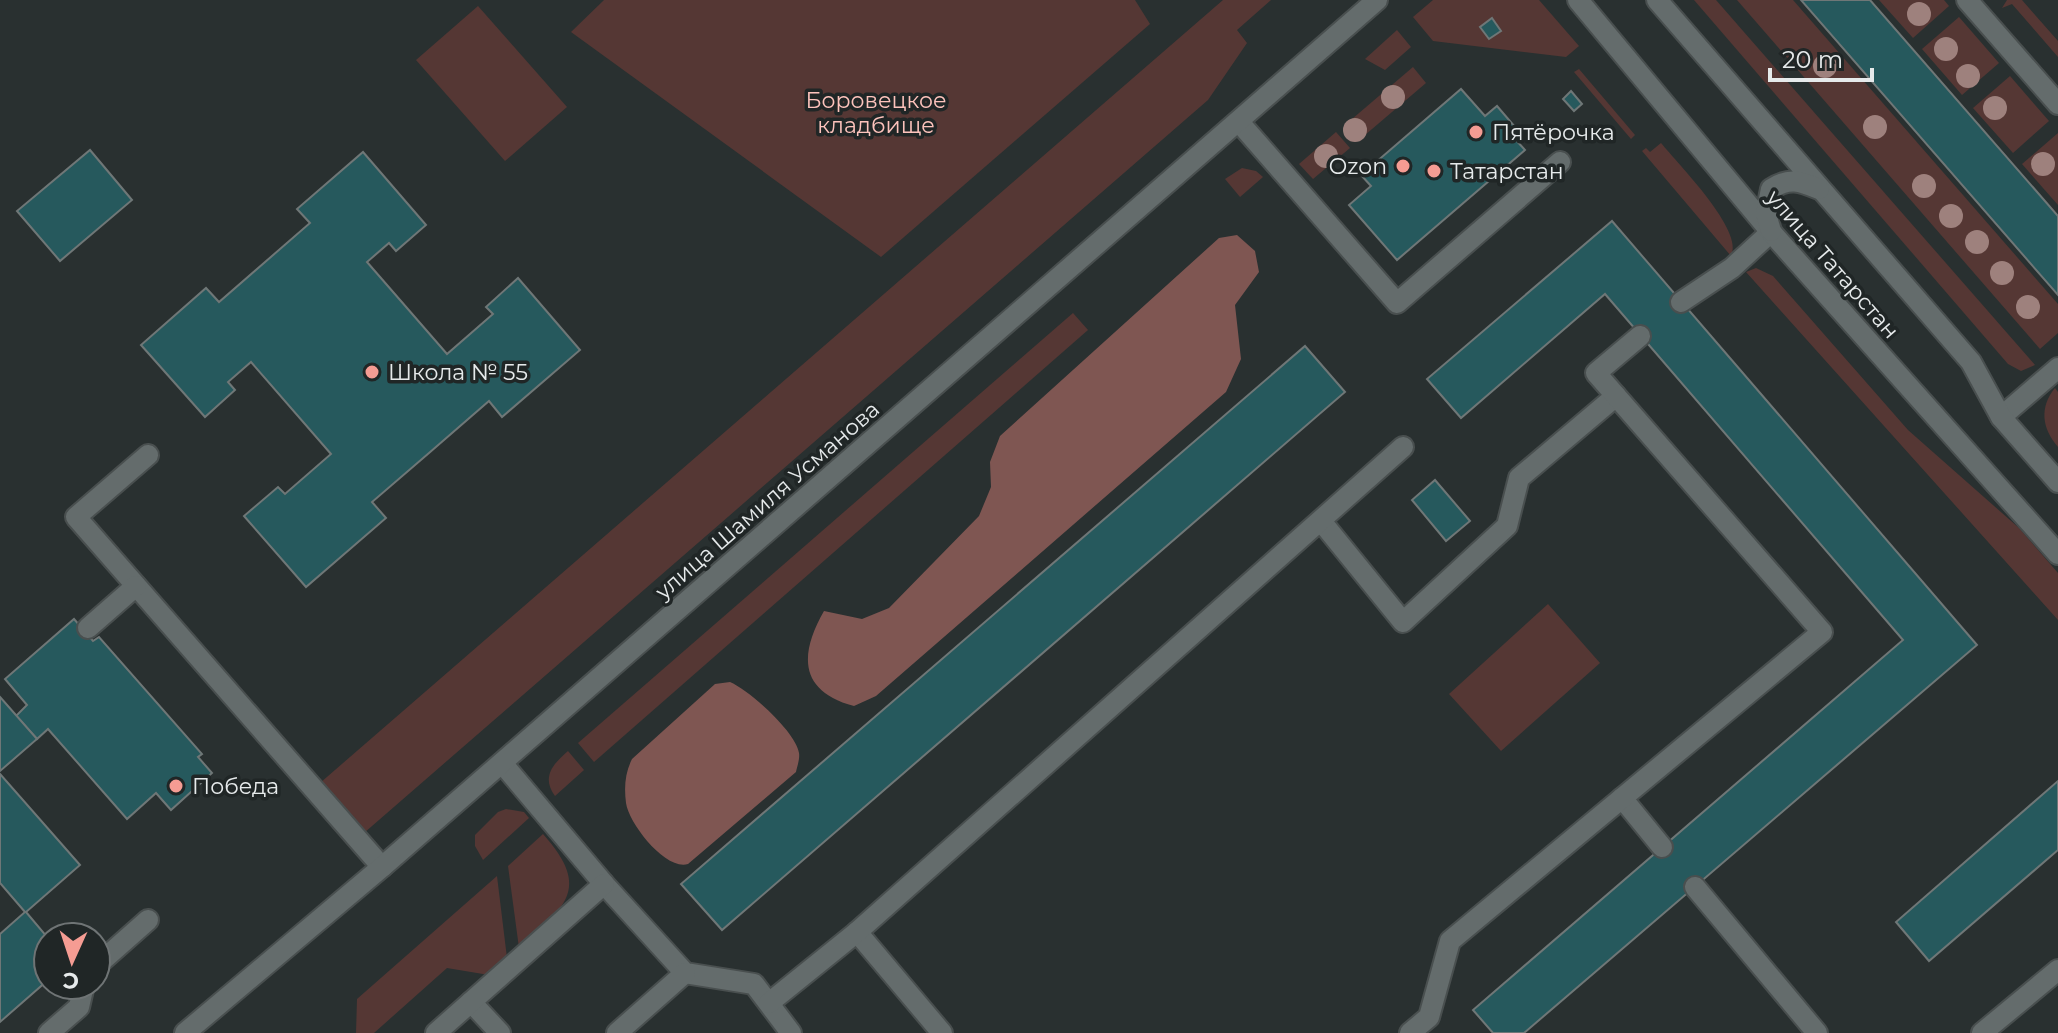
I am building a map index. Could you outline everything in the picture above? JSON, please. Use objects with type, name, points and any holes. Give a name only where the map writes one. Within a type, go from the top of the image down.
[{"type":"street","name":"улица Шамиля Усманова","points":[[185,1033],[382,867],[1377,0]]},
{"type":"street","name":"улица Татарстан","points":[[1578,0],[1771,232],[2058,554]]},
{"type":"street","name":"улица Татарстан","points":[[1657,0],[1971,362],[2001,417],[2058,482]]},
{"type":"street","points":[[1967,0],[2058,104]]},
{"type":"street","points":[[1239,122],[1397,303],[1560,162]]},
{"type":"street","points":[[1681,302],[1732,268],[1771,232],[1766,214],[1771,189],[1783,181],[1797,180],[1819,189]]},
{"type":"street","points":[[1410,1033],[1429,1017],[1450,941],[1822,632],[1596,373],[1640,336]]},
{"type":"street","points":[[2001,417],[2058,368]]},
{"type":"street","points":[[1321,521],[1403,622],[1507,526],[1519,478],[1616,396]]},
{"type":"street","points":[[769,1003],[857,932],[1403,447]]},
{"type":"street","points":[[148,455],[76,517],[382,867]]},
{"type":"street","points":[[88,628],[136,586]]},
{"type":"street","points":[[502,763],[604,884],[685,973],[754,984],[791,1033]]},
{"type":"street","points":[[1622,798],[1662,847]]},
{"type":"street","points":[[436,1033],[604,884]]},
{"type":"street","points":[[1695,887],[1817,1033]]},
{"type":"street","points":[[112,952],[148,920]]},
{"type":"street","points":[[857,932],[940,1032]]},
{"type":"street","points":[[1982,1033],[2058,970]]},
{"type":"street","points":[[617,1033],[685,973]]},
{"type":"street","points":[[49,1033],[79,1007],[80,1001]]},
{"type":"street","points":[[471,1002],[500,1033]]},
{"type":"green space","name":"Боровецкое кладбище","points":[[604,0],[1135,0],[1150,24],[881,257],[571,32]]},
{"type":"green space","points":[[1223,0],[1271,0],[1237,30],[1247,43],[1208,100],[364,833],[320,783]]},
{"type":"green space","points":[[1433,0],[1539,0],[1579,46],[1566,57],[1433,41],[1413,17]]},
{"type":"green space","points":[[1694,0],[1716,0],[2035,365],[2021,371],[2008,364]]},
{"type":"green space","points":[[1737,0],[1793,0],[2058,304],[2058,333],[2040,349]]},
{"type":"green space","points":[[1879,0],[1944,0],[1949,6],[1913,38]]},
{"type":"green space","points":[[2007,0],[2022,0],[2058,41],[2058,57],[2012,4],[2002,8]]},
{"type":"green space","points":[[478,6],[567,107],[505,161],[416,60]]},
{"type":"green space","points":[[1959,17],[1999,63],[1962,95],[1922,49]]},
{"type":"green space","points":[[1397,30],[1411,47],[1385,70],[1365,59]]},
{"type":"green space","points":[[1413,67],[1426,83],[1358,141],[1345,125]]},
{"type":"green space","points":[[1579,69],[1635,135],[1631,139],[1574,72]]},
{"type":"green space","points":[[2010,76],[2049,121],[2013,153],[1973,108]]},
{"type":"green space","points":[[1336,132],[1350,148],[1313,179],[1299,164]]},
{"type":"green space","points":[[2058,133],[2058,205],[2022,164]]},
{"type":"green space","points":[[1661,143],[1719,215],[1733,245],[1731,256],[1642,151],[1646,148],[1650,152]]},
{"type":"green space","points":[[1242,168],[1256,171],[1263,177],[1240,197],[1225,179]]},
{"type":"green space","points":[[1756,268],[1773,276],[1908,430],[2019,528],[2058,573],[2058,620],[1746,272]]},
{"type":"green space","points":[[1073,313],[1088,330],[594,762],[578,743]]},
{"type":"green space","points":[[2055,388],[2058,392],[2058,447],[2044,418],[2046,403]]},
{"type":"green space","points":[[1548,604],[1600,663],[1501,751],[1449,694]]},
{"type":"green space","points":[[568,751],[584,770],[555,796],[549,777],[554,766]]},
{"type":"green space","points":[[506,809],[524,812],[529,818],[483,860],[475,846],[475,835],[498,812]]},
{"type":"green space","points":[[543,834],[567,870],[567,897],[549,921],[519,948],[508,866]]},
{"type":"green space","points":[[497,876],[507,958],[489,975],[447,968],[374,1033],[356,1033],[357,999]]},
{"type":"shaded area","points":[[1237,235],[1255,251],[1259,272],[1235,305],[1241,359],[1226,392],[876,696],[854,706],[823,691],[814,681],[808,656],[810,642],[824,611],[862,619],[889,608],[979,516],[991,487],[990,462],[1000,436],[1219,238]]},
{"type":"shaded area","points":[[730,682],[759,702],[790,734],[799,753],[796,772],[688,864],[679,864],[650,844],[634,822],[626,803],[628,770],[632,759],[715,684]]},
{"type":"building","points":[[1801,0],[1870,0],[2058,216],[2058,295]]},
{"type":"building","points":[[1492,18],[1501,31],[1489,39],[1480,27]]},
{"type":"building","name":"Татарстан","points":[[1461,89],[1485,116],[1497,106],[1521,134],[1515,139],[1525,150],[1397,260],[1349,205],[1371,186],[1361,175]]},
{"type":"building","points":[[1571,91],[1582,104],[1574,111],[1563,99]]},
{"type":"building","points":[[90,150],[132,200],[60,261],[17,211]]},
{"type":"building","points":[[363,152],[426,225],[396,251],[389,243],[367,262],[447,354],[493,314],[486,307],[518,278],[580,350],[502,417],[489,401],[372,502],[386,518],[306,587],[244,516],[278,487],[285,494],[331,454],[251,362],[228,382],[235,390],[205,417],[141,345],[206,288],[219,302],[310,223],[297,209]]},
{"type":"building","points":[[1612,221],[1977,645],[1524,1033],[1493,1033],[1473,1010],[1903,640],[1605,294],[1461,418],[1427,379]]},
{"type":"building","points":[[1305,346],[1345,392],[722,930],[681,884]]},
{"type":"building","points":[[1435,480],[1470,521],[1446,541],[1412,500]]},
{"type":"building","points":[[74,619],[93,641],[99,637],[202,754],[198,757],[212,773],[171,810],[156,793],[127,819],[48,729],[37,739],[16,716],[27,705],[5,679]]},
{"type":"building","points":[[0,697],[37,739],[0,771]]},
{"type":"building","points":[[0,774],[80,865],[26,912],[34,921],[32,994],[0,1022],[0,934],[25,912],[0,883]]},
{"type":"building","points":[[2058,781],[2058,850],[1929,961],[1896,922]]},
{"type":"place","name":"Пятёрочка","points":[[1476,132]]},
{"type":"place","name":"Ozon","points":[[1403,166]]},
{"type":"place","name":"Татарстан","points":[[1434,171]]},
{"type":"place","name":"Школа № 55","points":[[372,372]]},
{"type":"place","name":"Победа","points":[[176,786]]}]
